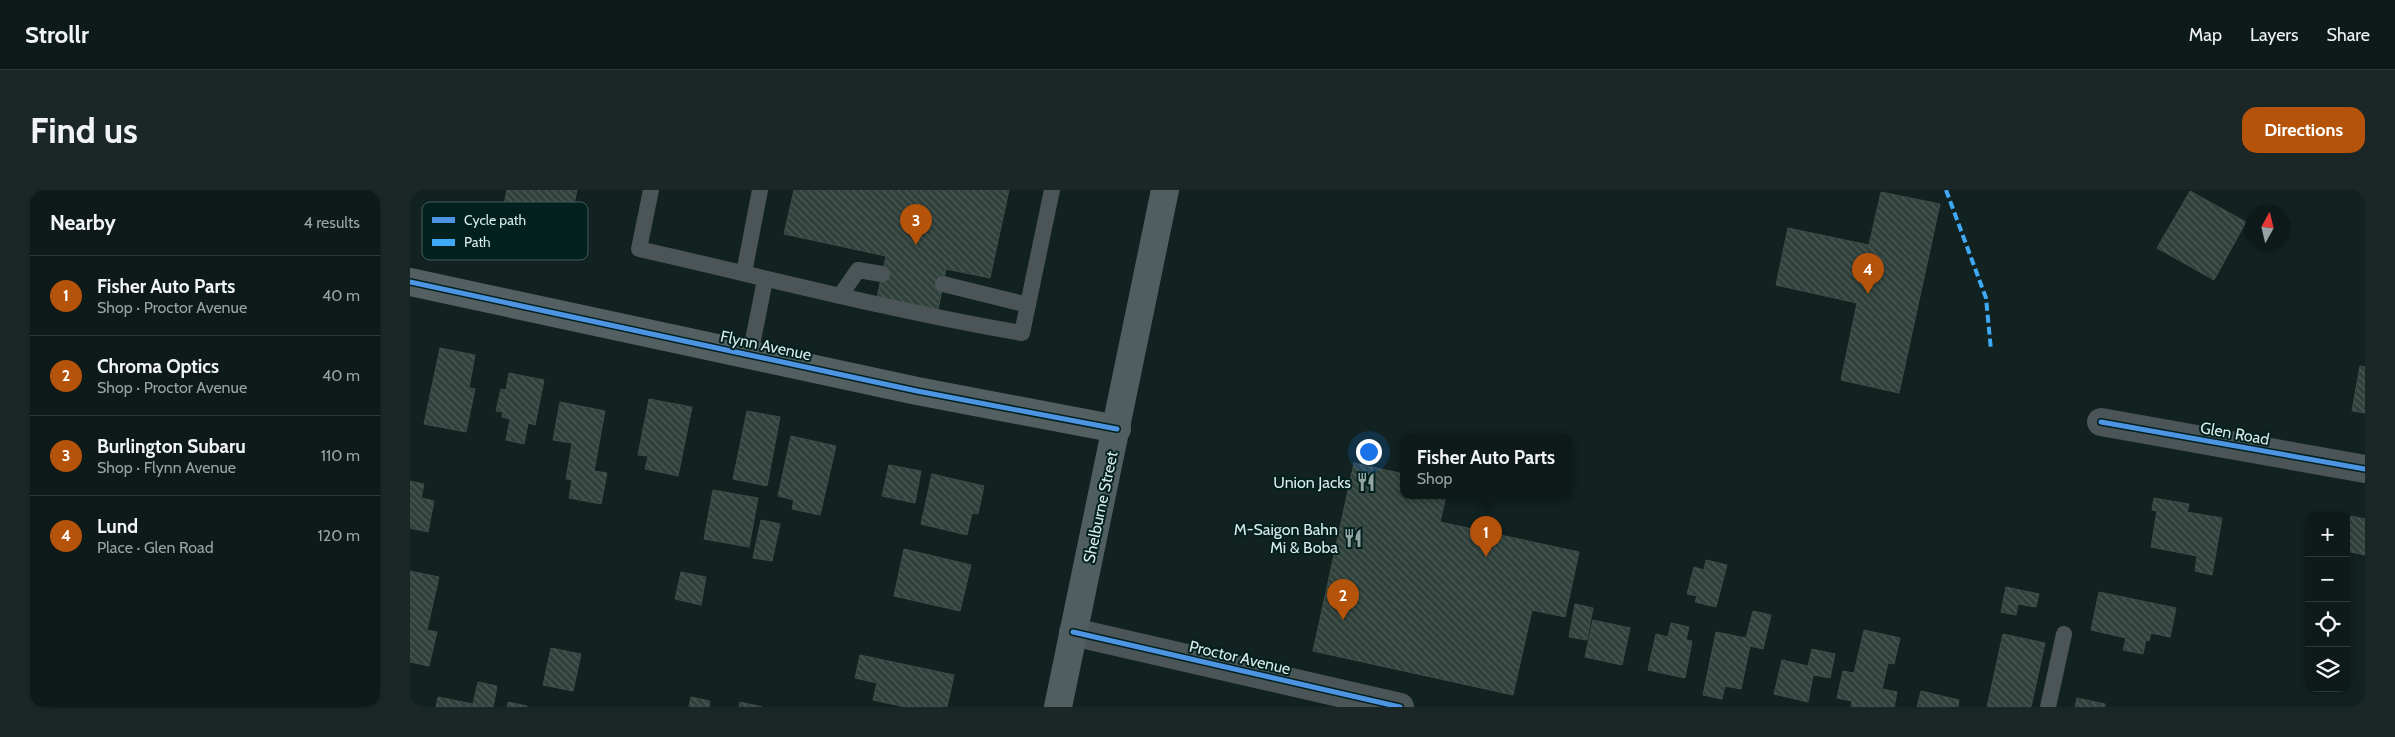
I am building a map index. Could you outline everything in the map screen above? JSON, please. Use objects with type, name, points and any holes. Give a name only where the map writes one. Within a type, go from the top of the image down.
[{"type":"main road","name":"Shelburne Street","points":[[1058,707],[1165,190]]},
{"type":"street","name":"Flynn Avenue","points":[[410,282],[917,391],[1117,429]]},
{"type":"street","name":"Glen Road","points":[[2101,422],[2365,469]]},
{"type":"street","name":"Proctor Avenue","points":[[1074,632],[1400,707]]},
{"type":"lane","points":[[651,190],[639,249],[744,273],[764,280],[959,322],[1022,333],[1052,190]]},
{"type":"lane","points":[[744,273],[760,190]]},
{"type":"lane","points":[[840,296],[858,270],[882,274]]},
{"type":"lane","points":[[750,355],[764,280]]},
{"type":"lane","points":[[943,284],[1028,305]]},
{"type":"lane","points":[[2048,707],[2064,634]]},
{"type":"building","points":[[507,190],[577,190],[574,202],[504,202]]},
{"type":"building","points":[[794,190],[1009,190],[990,278],[946,269],[938,310],[877,297],[886,256],[784,234]]},
{"type":"building","points":[[2190,191],[2245,221],[2214,280],[2157,248]]},
{"type":"building","points":[[1881,192],[1940,204],[1899,393],[1841,380],[1857,303],[1776,285],[1788,228],[1869,245]]},
{"type":"building","points":[[440,348],[475,355],[469,388],[475,389],[466,432],[424,424]]},
{"type":"building","points":[[2360,366],[2365,367],[2365,413],[2352,411]]},
{"type":"building","points":[[509,373],[544,380],[535,425],[528,423],[524,444],[506,440],[510,419],[502,417],[503,412],[496,411],[501,389],[506,390]]},
{"type":"building","points":[[649,399],[692,407],[678,476],[645,469],[648,456],[638,455]]},
{"type":"building","points":[[560,402],[605,411],[594,471],[607,473],[601,504],[569,498],[572,480],[566,479],[572,443],[553,440]]},
{"type":"building","points":[[747,411],[780,417],[767,486],[733,479]]},
{"type":"building","points":[[791,436],[836,446],[820,515],[792,509],[794,500],[778,496]]},
{"type":"building","points":[[1354,463],[1400,473],[1400,499],[1445,499],[1440,522],[1579,552],[1565,617],[1532,610],[1513,695],[1313,651]]},
{"type":"building","points":[[889,465],[921,471],[915,503],[882,496]]},
{"type":"building","points":[[932,474],[984,486],[978,514],[972,513],[967,535],[921,524]]},
{"type":"building","points":[[410,481],[424,484],[421,498],[434,501],[428,532],[410,528]]},
{"type":"building","points":[[713,490],[758,498],[749,547],[704,539]]},
{"type":"building","points":[[2154,498],[2189,504],[2187,512],[2222,518],[2212,575],[2195,571],[2197,556],[2151,547],[2157,511],[2152,510]]},
{"type":"building","points":[[2351,516],[2365,519],[2365,555],[2350,552]]},
{"type":"building","points":[[761,520],[780,524],[772,561],[753,558]]},
{"type":"building","points":[[904,549],[971,565],[960,611],[894,596]]},
{"type":"building","points":[[1706,560],[1727,565],[1716,607],[1695,602],[1697,596],[1687,594],[1694,567],[1704,570]]},
{"type":"building","points":[[410,571],[439,577],[427,630],[437,632],[429,666],[410,662]]},
{"type":"building","points":[[681,572],[706,577],[701,605],[675,599]]},
{"type":"building","points":[[2006,587],[2039,594],[2036,607],[2018,604],[2016,615],[2001,612]]},
{"type":"building","points":[[2099,592],[2176,608],[2170,637],[2151,633],[2149,641],[2146,640],[2143,654],[2123,650],[2126,638],[2091,630]]},
{"type":"building","points":[[1575,604],[1593,608],[1587,640],[1569,637]]},
{"type":"building","points":[[1753,611],[1771,615],[1763,649],[1750,646],[1741,689],[1725,686],[1722,699],[1703,695],[1716,632],[1746,638]]},
{"type":"building","points":[[1593,620],[1630,628],[1622,665],[1585,657]]},
{"type":"building","points":[[1671,623],[1689,627],[1686,640],[1692,641],[1685,678],[1648,670],[1656,634],[1668,637]]},
{"type":"building","points":[[1864,630],[1900,638],[1894,664],[1888,663],[1882,689],[1897,692],[1894,707],[1851,707],[1852,701],[1837,698],[1843,671],[1854,673]]},
{"type":"building","points":[[2003,634],[2045,643],[2031,707],[1987,707]]},
{"type":"building","points":[[551,648],[581,654],[573,691],[543,685]]},
{"type":"building","points":[[1812,649],[1835,654],[1830,678],[1813,675],[1808,702],[1774,694],[1782,660],[1808,666]]},
{"type":"building","points":[[860,655],[954,675],[947,707],[905,707],[873,700],[877,683],[855,678]]},
{"type":"building","points":[[478,682],[497,686],[493,707],[436,707],[438,697],[473,704]]},
{"type":"building","points":[[1921,691],[1959,700],[1958,707],[1917,707]]},
{"type":"building","points":[[691,697],[710,701],[709,707],[689,707]]},
{"type":"building","points":[[2077,698],[2105,704],[2105,707],[2075,707]]},
{"type":"building","points":[[508,702],[527,706],[527,707],[507,707]]},
{"type":"building","points":[[740,702],[762,707],[739,707]]},
{"type":"marked path","points":[[1946,190],[1986,298],[1991,350]]},
{"type":"cycle path","points":[[410,282],[917,391],[1117,429]]},
{"type":"cycle path","points":[[2101,422],[2365,469]]},
{"type":"cycle path","points":[[1073,632],[1400,707]]},
{"type":"place","name":"Burlington Subaru","points":[[916,245]]},
{"type":"place","name":"Lund","points":[[1868,294]]},
{"type":"place","name":"Union Jacks","points":[[1366,482]]},
{"type":"place","name":"M-Saigon Bahn Mi & Boba","points":[[1353,538]]},
{"type":"place","name":"Fisher Auto Parts","points":[[1486,557]]},
{"type":"place","name":"Chroma Optics","points":[[1343,620]]}]
